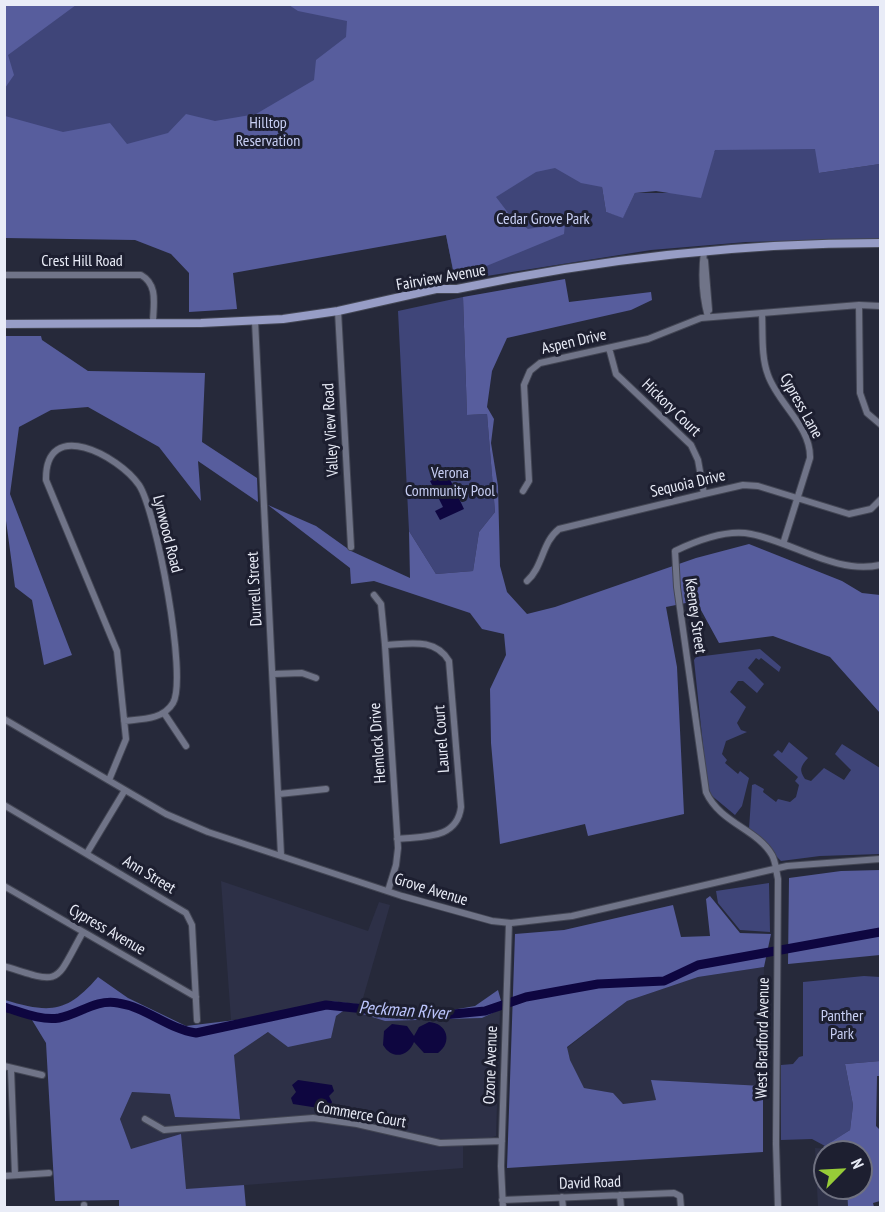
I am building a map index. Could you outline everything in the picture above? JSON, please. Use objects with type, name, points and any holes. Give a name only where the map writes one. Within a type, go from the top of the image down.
[{"type":"main road","name":"Fairview Avenue","points":[[4,324],[255,321],[338,311],[436,289],[457,289],[704,252],[779,245],[880,243]]},
{"type":"street","points":[[704,252],[710,298],[708,317]]},
{"type":"street","name":"Crest Hill Road","points":[[4,275],[141,275],[149,280],[153,289],[153,323]]},
{"type":"street","points":[[859,305],[860,393],[867,413],[880,424]]},
{"type":"street","name":"Aspen Drive","points":[[523,491],[529,481],[524,385],[528,374],[540,363],[648,339],[688,321],[708,317],[859,305],[880,306]]},
{"type":"street","name":"Valley View Road","points":[[338,311],[351,547]]},
{"type":"street","name":"Cypress Lane","points":[[762,314],[767,375],[810,447],[810,459],[783,544]]},
{"type":"street","name":"Durrell Street","points":[[255,321],[281,855]]},
{"type":"street","name":"Hickory Court","points":[[609,348],[616,374],[691,445],[698,460],[704,494]]},
{"type":"street","name":"Lynwood Road","points":[[109,780],[124,748],[124,721],[117,651],[46,484],[46,471],[51,458],[60,450],[71,445],[90,447],[125,470],[135,480],[146,498],[172,615],[178,690],[174,703],[164,713]]},
{"type":"street","name":"Sequoia Drive","points":[[527,581],[537,573],[550,538],[559,529],[704,494],[753,485],[849,514],[871,509],[880,500]]},
{"type":"street","name":"Keeney Street","points":[[776,868],[766,848],[716,808],[705,786],[677,587],[675,551],[705,539],[749,533],[838,564],[867,567],[880,565]]},
{"type":"street","name":"Hemlock Drive","points":[[374,595],[381,604],[385,645],[397,839],[397,859],[388,891]]},
{"type":"street","name":"Laurel Court","points":[[385,645],[430,644],[441,651],[449,662],[459,784],[460,811],[451,828],[440,835],[397,839]]},
{"type":"street","points":[[273,674],[302,673],[316,678]]},
{"type":"street","points":[[124,721],[154,717],[164,713],[186,746]]},
{"type":"street","name":"Grove Avenue","points":[[4,719],[166,814],[208,832],[388,891],[471,916],[509,923],[572,916],[776,868],[824,861],[880,860]]},
{"type":"street","points":[[279,794],[326,789]]},
{"type":"street","points":[[87,853],[125,790]]},
{"type":"street","name":"Ann Street","points":[[4,805],[188,915],[192,925],[197,1020]]},
{"type":"street","name":"West Bradford Avenue","points":[[776,868],[778,1208]]},
{"type":"street","name":"Cypress Avenue","points":[[4,886],[196,997]]},
{"type":"street","name":"Ozone Avenue","points":[[503,1208],[502,1140],[509,923]]},
{"type":"street","points":[[4,966],[45,979],[53,978],[61,972],[83,932]]},
{"type":"street","points":[[15,1175],[8,1068],[42,1076]]},
{"type":"street","name":"Commerce Court","points":[[145,1119],[164,1130],[319,1119],[440,1143],[502,1140]]},
{"type":"street","points":[[4,1176],[49,1173]]},
{"type":"street","name":"David Road","points":[[502,1200],[679,1194],[681,1208]]},
{"type":"street","points":[[621,1195],[621,1208]]},
{"type":"street","points":[[562,1197],[563,1208]]},
{"type":"shaded area","points":[[447,473],[464,509],[440,520],[435,511],[443,507],[430,481]]},
{"type":"shaded area","points":[[221,881],[368,931],[379,902],[390,905],[361,1005],[231,1020]]},
{"type":"shaded area","points":[[764,967],[763,1086],[652,1080],[656,1100],[623,1104],[612,1093],[584,1088],[570,1060],[567,1048],[627,1001],[698,977]]},
{"type":"shaded area","points":[[346,1009],[385,1021],[482,1018],[500,1009],[496,1136],[463,1146],[463,1168],[182,1190],[131,1150],[120,1119],[132,1092],[170,1093],[269,1032],[336,1016]]},
{"type":"shaded area","points":[[429,1022],[440,1026],[446,1034],[443,1049],[438,1053],[424,1053],[414,1042],[408,1051],[395,1055],[383,1045],[384,1031],[392,1024],[407,1026],[414,1036],[419,1027]]},
{"type":"shaded area","points":[[298,1080],[332,1085],[334,1091],[329,1096],[332,1102],[330,1107],[325,1109],[293,1104],[291,1098],[296,1092],[292,1085]]},
{"type":"shaded area","points":[[818,1200],[848,1200],[848,1207],[818,1207]]},
{"type":"green space","points":[[5,4],[76,5],[8,55],[14,75],[5,88]]},
{"type":"green space","name":"Hilltop Reservation","points":[[4,5],[880,5],[819,173],[880,164],[880,239],[746,242],[651,250],[455,281],[446,235],[179,222],[5,190]],"holes":[[[715,151],[672,193],[635,193],[623,217],[606,212],[602,187]]]},
{"type":"green space","name":"Hilltop Reservation","points":[[289,5],[880,5],[880,164],[819,173],[815,149],[715,150],[701,198],[656,191],[635,193],[623,218],[606,212],[602,187],[581,183],[555,168],[536,172],[496,197],[509,214],[528,229],[565,223],[564,234],[455,279],[446,235],[233,273],[237,309],[189,312],[189,273],[171,254],[135,240],[5,238],[5,116],[63,132],[110,123],[127,144],[168,133],[186,114],[215,121],[256,114],[314,80],[316,60],[346,37],[347,21],[298,11]]},
{"type":"green space","points":[[565,279],[569,302],[651,292],[652,300],[631,310],[507,338],[492,371],[487,407],[494,419],[491,443],[498,486],[500,566],[507,592],[527,614],[555,607],[696,558],[749,544],[842,581],[862,593],[880,595],[880,713],[830,657],[773,636],[719,643],[696,601],[666,607],[677,667],[684,814],[588,836],[585,824],[500,844],[491,743],[490,689],[506,655],[504,634],[482,629],[470,613],[374,581],[351,584],[350,568],[268,505],[316,526],[351,551],[410,578],[409,531],[436,574],[473,571],[479,532],[495,512],[487,414],[467,415],[463,297]]},
{"type":"green space","name":"Verona Community Pool","points":[[463,297],[467,415],[487,414],[495,512],[479,532],[473,571],[436,574],[409,531],[398,311]]},
{"type":"green space","points":[[5,336],[41,336],[42,340],[88,371],[205,373],[202,442],[257,478],[258,502],[198,461],[201,501],[159,447],[88,407],[51,410],[19,427],[10,494],[72,655],[44,665],[32,600],[15,587],[4,506]]},
{"type":"green space","points":[[760,649],[781,667],[779,672],[761,658],[759,660],[756,658],[748,668],[764,684],[757,693],[743,681],[738,681],[730,692],[746,707],[737,723],[741,730],[747,732],[726,741],[722,754],[727,760],[725,763],[738,774],[740,771],[749,778],[742,806],[735,815],[711,795],[707,783],[694,660],[696,657]]},
{"type":"green space","points":[[789,742],[808,758],[801,771],[805,779],[811,781],[824,768],[844,780],[851,770],[835,754],[842,744],[880,768],[880,854],[820,856],[781,861],[749,829],[752,785],[755,784],[764,789],[763,792],[776,802],[778,799],[790,802],[796,797],[799,785],[795,781],[798,777],[773,755],[778,750],[782,753]]},
{"type":"green space","points":[[880,870],[880,955],[788,964],[789,878],[841,871]]},
{"type":"green space","points":[[769,883],[770,932],[740,930],[718,903],[716,891]]},
{"type":"green space","points":[[710,896],[740,933],[771,934],[764,967],[698,977],[627,1001],[567,1047],[570,1060],[584,1088],[613,1093],[623,1104],[656,1100],[651,1080],[763,1086],[763,1152],[507,1168],[515,934],[564,930],[673,905],[681,937],[710,936],[706,899]]},
{"type":"green space","name":"Panther Park","points":[[864,976],[880,977],[880,1061],[845,1064],[853,1105],[850,1130],[834,1140],[781,1140],[781,1065],[793,1064],[803,1056],[803,982]]},
{"type":"green space","points":[[98,977],[128,998],[186,1026],[244,1019],[330,1001],[435,1013],[475,1006],[498,990],[503,1008],[482,1018],[385,1021],[346,1009],[336,1016],[331,1038],[288,1047],[268,1032],[234,1055],[240,1119],[175,1117],[170,1094],[132,1092],[120,1119],[131,1149],[181,1134],[186,1189],[244,1185],[246,1208],[119,1208],[119,1200],[55,1201],[46,1043],[32,1020],[5,1010],[5,1000],[45,1008],[66,1004],[87,989]]},
{"type":"green space","points":[[880,1061],[880,1076],[877,1076],[876,1126],[880,1130],[880,1201],[873,1203],[874,1207],[848,1207],[848,1200],[873,1200],[873,1140],[834,1140],[850,1130],[853,1105],[845,1064]]},
{"type":"waterway","name":"Peckman River","points":[[4,1007],[31,1016],[52,1019],[102,1003],[118,1003],[196,1033],[326,1005],[433,1016],[485,1011],[526,997],[598,984],[664,981],[698,965],[880,932]]},
{"type":"park label","name":"Cedar Grove Park","points":[[543,219]]}]
